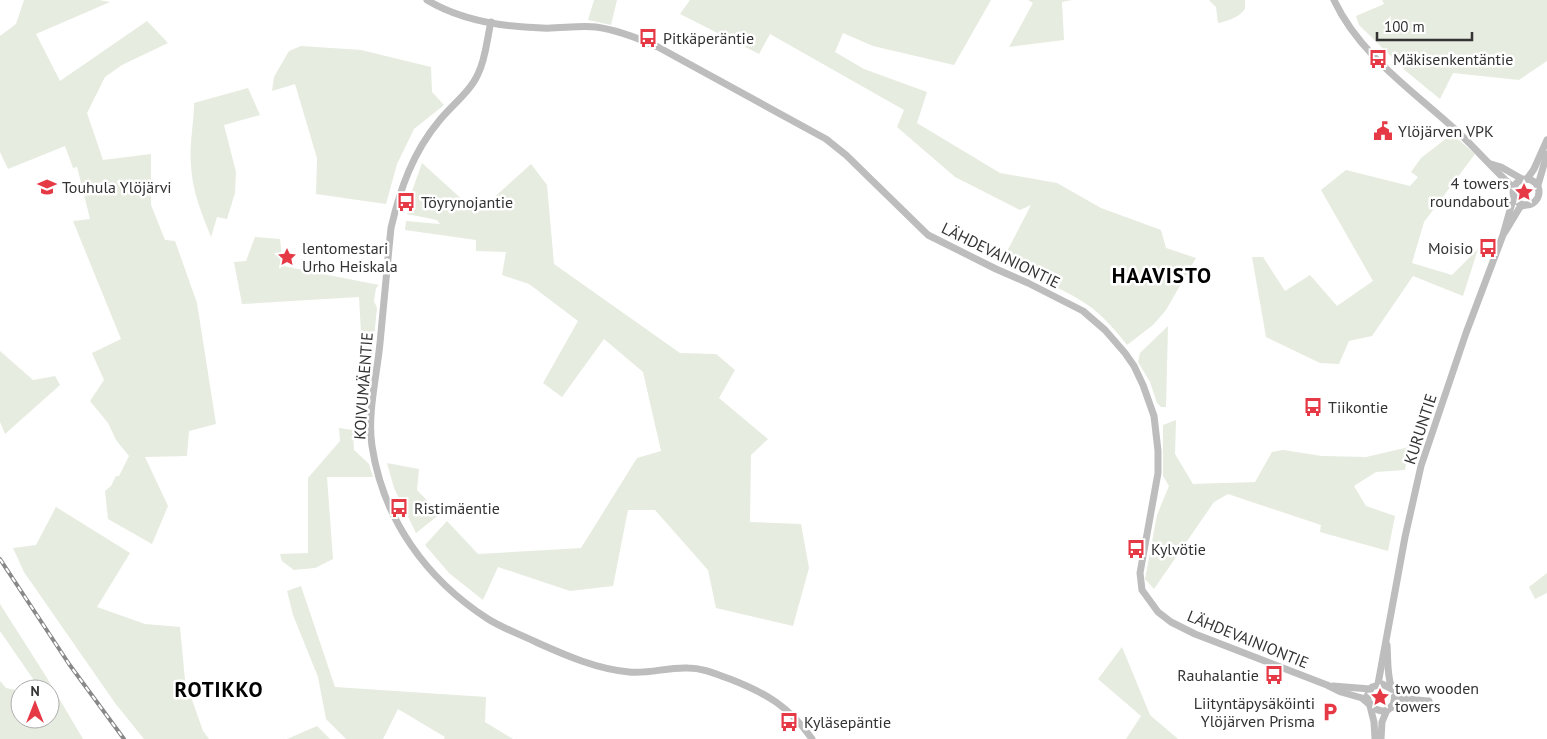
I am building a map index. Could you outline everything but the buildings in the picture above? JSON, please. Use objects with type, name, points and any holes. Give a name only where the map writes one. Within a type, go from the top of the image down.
[{"type":"street","name":"LÄHDEVAINIONTIE","points":[[427,0],[447,10],[491,22],[512,26],[542,28],[595,27],[628,35],[658,47],[826,139],[846,155],[928,235],[1083,311],[1122,349],[1134,366],[1144,384],[1154,416],[1158,451],[1158,473],[1141,565],[1140,580],[1142,590],[1158,612],[1171,622],[1195,634],[1341,692],[1362,698],[1370,705]]},
{"type":"street","points":[[1334,0],[1354,35],[1373,56],[1460,134],[1514,188]]},
{"type":"street","name":"KOIVUMÄENTIE","points":[[491,22],[479,72],[468,89],[437,123],[414,158],[398,200],[392,228],[371,432],[377,470],[391,510],[410,545],[423,563],[453,592],[497,624],[566,655],[607,669],[643,673],[690,668],[703,669],[715,673],[755,689],[779,703],[796,719],[812,739]]},
{"type":"street","points":[[1547,140],[1534,168],[1524,179],[1515,184],[1514,196],[1518,202],[1525,205],[1533,203],[1538,198],[1538,185],[1547,154]]},
{"type":"street","points":[[1490,163],[1538,185]]},
{"type":"street","name":"KURUNTIE","points":[[1378,684],[1405,537],[1421,466],[1466,333],[1503,235],[1514,196]]},
{"type":"street","name":"KURUNTIE","points":[[1503,235],[1520,207],[1525,205]]},
{"type":"street","name":"KURUNTIE","points":[[1387,639],[1389,674],[1393,691]]},
{"type":"street","points":[[1370,705],[1378,711],[1389,708],[1423,705],[1429,701],[1399,698],[1386,684],[1378,684],[1370,689],[1368,696],[1370,705],[1374,722],[1375,739]]},
{"type":"street","name":"LÄHDEVAINIONTIE","points":[[1327,685],[1370,689]]},
{"type":"street","points":[[1381,739],[1382,722],[1395,700],[1393,691]]},
{"type":"shaded area","points":[[24,0],[99,0],[110,2],[36,34],[60,81],[147,21],[168,43],[122,65],[105,77],[87,113],[103,160],[151,154],[151,205],[165,240],[175,241],[197,303],[216,424],[189,431],[187,456],[145,457],[168,506],[152,544],[108,519],[105,491],[111,486],[116,476],[119,476],[129,456],[116,440],[108,423],[90,401],[104,380],[92,353],[121,339],[73,221],[90,219],[77,167],[73,168],[65,146],[8,169],[0,152],[0,36],[16,24]]},
{"type":"shaded area","points":[[594,0],[617,0],[611,25],[588,20]]},
{"type":"shaded area","points":[[690,0],[991,0],[954,65],[873,46],[843,33],[835,52],[864,69],[927,92],[917,123],[1000,173],[1057,183],[1101,208],[1161,230],[1166,248],[1196,258],[1166,310],[1153,325],[1127,345],[1102,316],[1082,301],[1001,263],[1031,205],[1020,210],[955,177],[897,127],[904,110],[770,34],[759,54],[680,14]]},
{"type":"shaded area","points":[[1028,0],[1072,0],[1062,2],[1064,40],[1009,47],[1033,3]]},
{"type":"shaded area","points":[[1209,0],[1245,0],[1245,9],[1233,18],[1218,23],[1216,7]]},
{"type":"shaded area","points":[[1382,0],[1547,0],[1547,61],[1519,80],[1453,73],[1440,99],[1407,72],[1359,25],[1356,16],[1384,4]]},
{"type":"shaded area","points":[[301,46],[361,50],[431,67],[432,92],[444,105],[414,129],[397,164],[386,204],[316,194],[317,158],[295,84],[272,91],[274,77],[289,51]]},
{"type":"shaded area","points":[[248,88],[260,115],[224,125],[236,172],[235,193],[227,219],[217,217],[211,237],[193,184],[191,150],[194,103]]},
{"type":"shaded area","points":[[1452,134],[1475,154],[1424,222],[1412,263],[1452,275],[1478,249],[1463,296],[1413,276],[1372,336],[1349,341],[1339,364],[1320,363],[1266,337],[1252,257],[1263,257],[1285,291],[1310,275],[1337,306],[1373,281],[1321,190],[1346,170],[1410,186],[1418,177],[1411,172],[1421,158]]},
{"type":"shaded area","points":[[422,163],[477,213],[531,164],[547,185],[554,264],[680,353],[716,354],[735,370],[719,398],[768,439],[751,455],[750,522],[801,524],[809,568],[793,626],[716,608],[708,570],[655,510],[628,510],[613,586],[570,591],[498,567],[483,600],[449,573],[425,545],[447,521],[478,554],[581,548],[637,458],[661,451],[643,372],[604,339],[562,397],[543,383],[578,321],[529,284],[502,275],[506,252],[476,251],[476,240],[405,230],[406,221],[440,224],[437,220],[407,214],[411,194]]},
{"type":"shaded area","points":[[255,237],[280,239],[283,266],[379,285],[376,288],[374,301],[377,308],[365,427],[359,421],[363,367],[359,297],[242,304],[234,262],[246,261]]},
{"type":"shaded area","points":[[1168,326],[1166,407],[1161,407],[1157,403],[1150,382],[1138,362],[1140,353]]},
{"type":"shaded area","points":[[0,351],[33,380],[55,376],[60,385],[5,434],[0,422]]},
{"type":"shaded area","points":[[1176,420],[1175,454],[1193,484],[1255,482],[1272,452],[1283,450],[1322,456],[1366,457],[1409,447],[1405,470],[1376,472],[1354,486],[1366,506],[1395,516],[1388,551],[1320,532],[1321,525],[1228,494],[1214,502],[1154,589],[1145,579],[1157,515],[1169,486],[1163,476],[1163,425]]},
{"type":"shaded area","points":[[339,428],[353,430],[354,450],[369,464],[373,477],[327,477],[333,559],[315,568],[294,570],[282,561],[280,554],[308,553],[308,478],[340,441]]},
{"type":"shaded area","points":[[387,463],[419,469],[417,490],[440,514],[416,533],[394,488]]},
{"type":"shaded area","points":[[56,507],[130,553],[97,607],[145,624],[180,627],[185,680],[203,731],[209,739],[144,739],[115,703],[24,572],[13,548],[36,545]]},
{"type":"shaded area","points":[[1547,573],[1547,593],[1535,599],[1529,587]]},
{"type":"shaded area","points":[[301,586],[335,687],[486,697],[485,722],[513,739],[444,739],[445,737],[398,709],[383,739],[346,739],[326,719],[318,677],[293,615],[287,591]]},
{"type":"shaded area","points":[[0,604],[48,679],[33,679],[0,631]]},
{"type":"shaded area","points":[[1122,647],[1150,715],[1178,739],[1126,739],[1141,716],[1098,679]]},
{"type":"shaded area","points":[[0,681],[6,688],[10,689],[10,729],[60,729],[60,700],[83,739],[0,739]]},
{"type":"shaded area","points":[[317,726],[330,739],[287,739]]},
{"type":"railway","points":[[0,559],[69,664],[124,739]]},
{"type":"place","name":"Pitkäperäntie","points":[[648,38]]},
{"type":"place","name":"Mäkisenkentäntie","points":[[1378,59]]},
{"type":"place","name":"Ylöjärven VPK","points":[[1383,131]]},
{"type":"place","name":"Touhula Ylöjärvi","points":[[47,187]]},
{"type":"place","name":"4 towers roundabout","points":[[1524,192]]},
{"type":"place","name":"Töyrynojantie","points":[[406,202]]},
{"type":"place","name":"Moisio","points":[[1488,248]]},
{"type":"place","name":"lentomestari Urho Heiskala","points":[[287,257]]},
{"type":"place","name":"Tiikontie","points":[[1313,407]]},
{"type":"place","name":"Ristimäentie","points":[[399,508]]},
{"type":"place","name":"Kylvötie","points":[[1136,549]]},
{"type":"place","name":"Rauhalantie","points":[[1274,675]]},
{"type":"place","name":"two wooden towers","points":[[1380,697]]},
{"type":"place","name":"Liityntäpysäköinti Ylöjärven Prisma","points":[[1330,712]]},
{"type":"place","name":"Kyläsepäntie","points":[[789,722]]},
{"type":"district","name":"HAAVISTO","points":[[1162,276]]},
{"type":"district","name":"ROTIKKO","points":[[219,690]]}]
